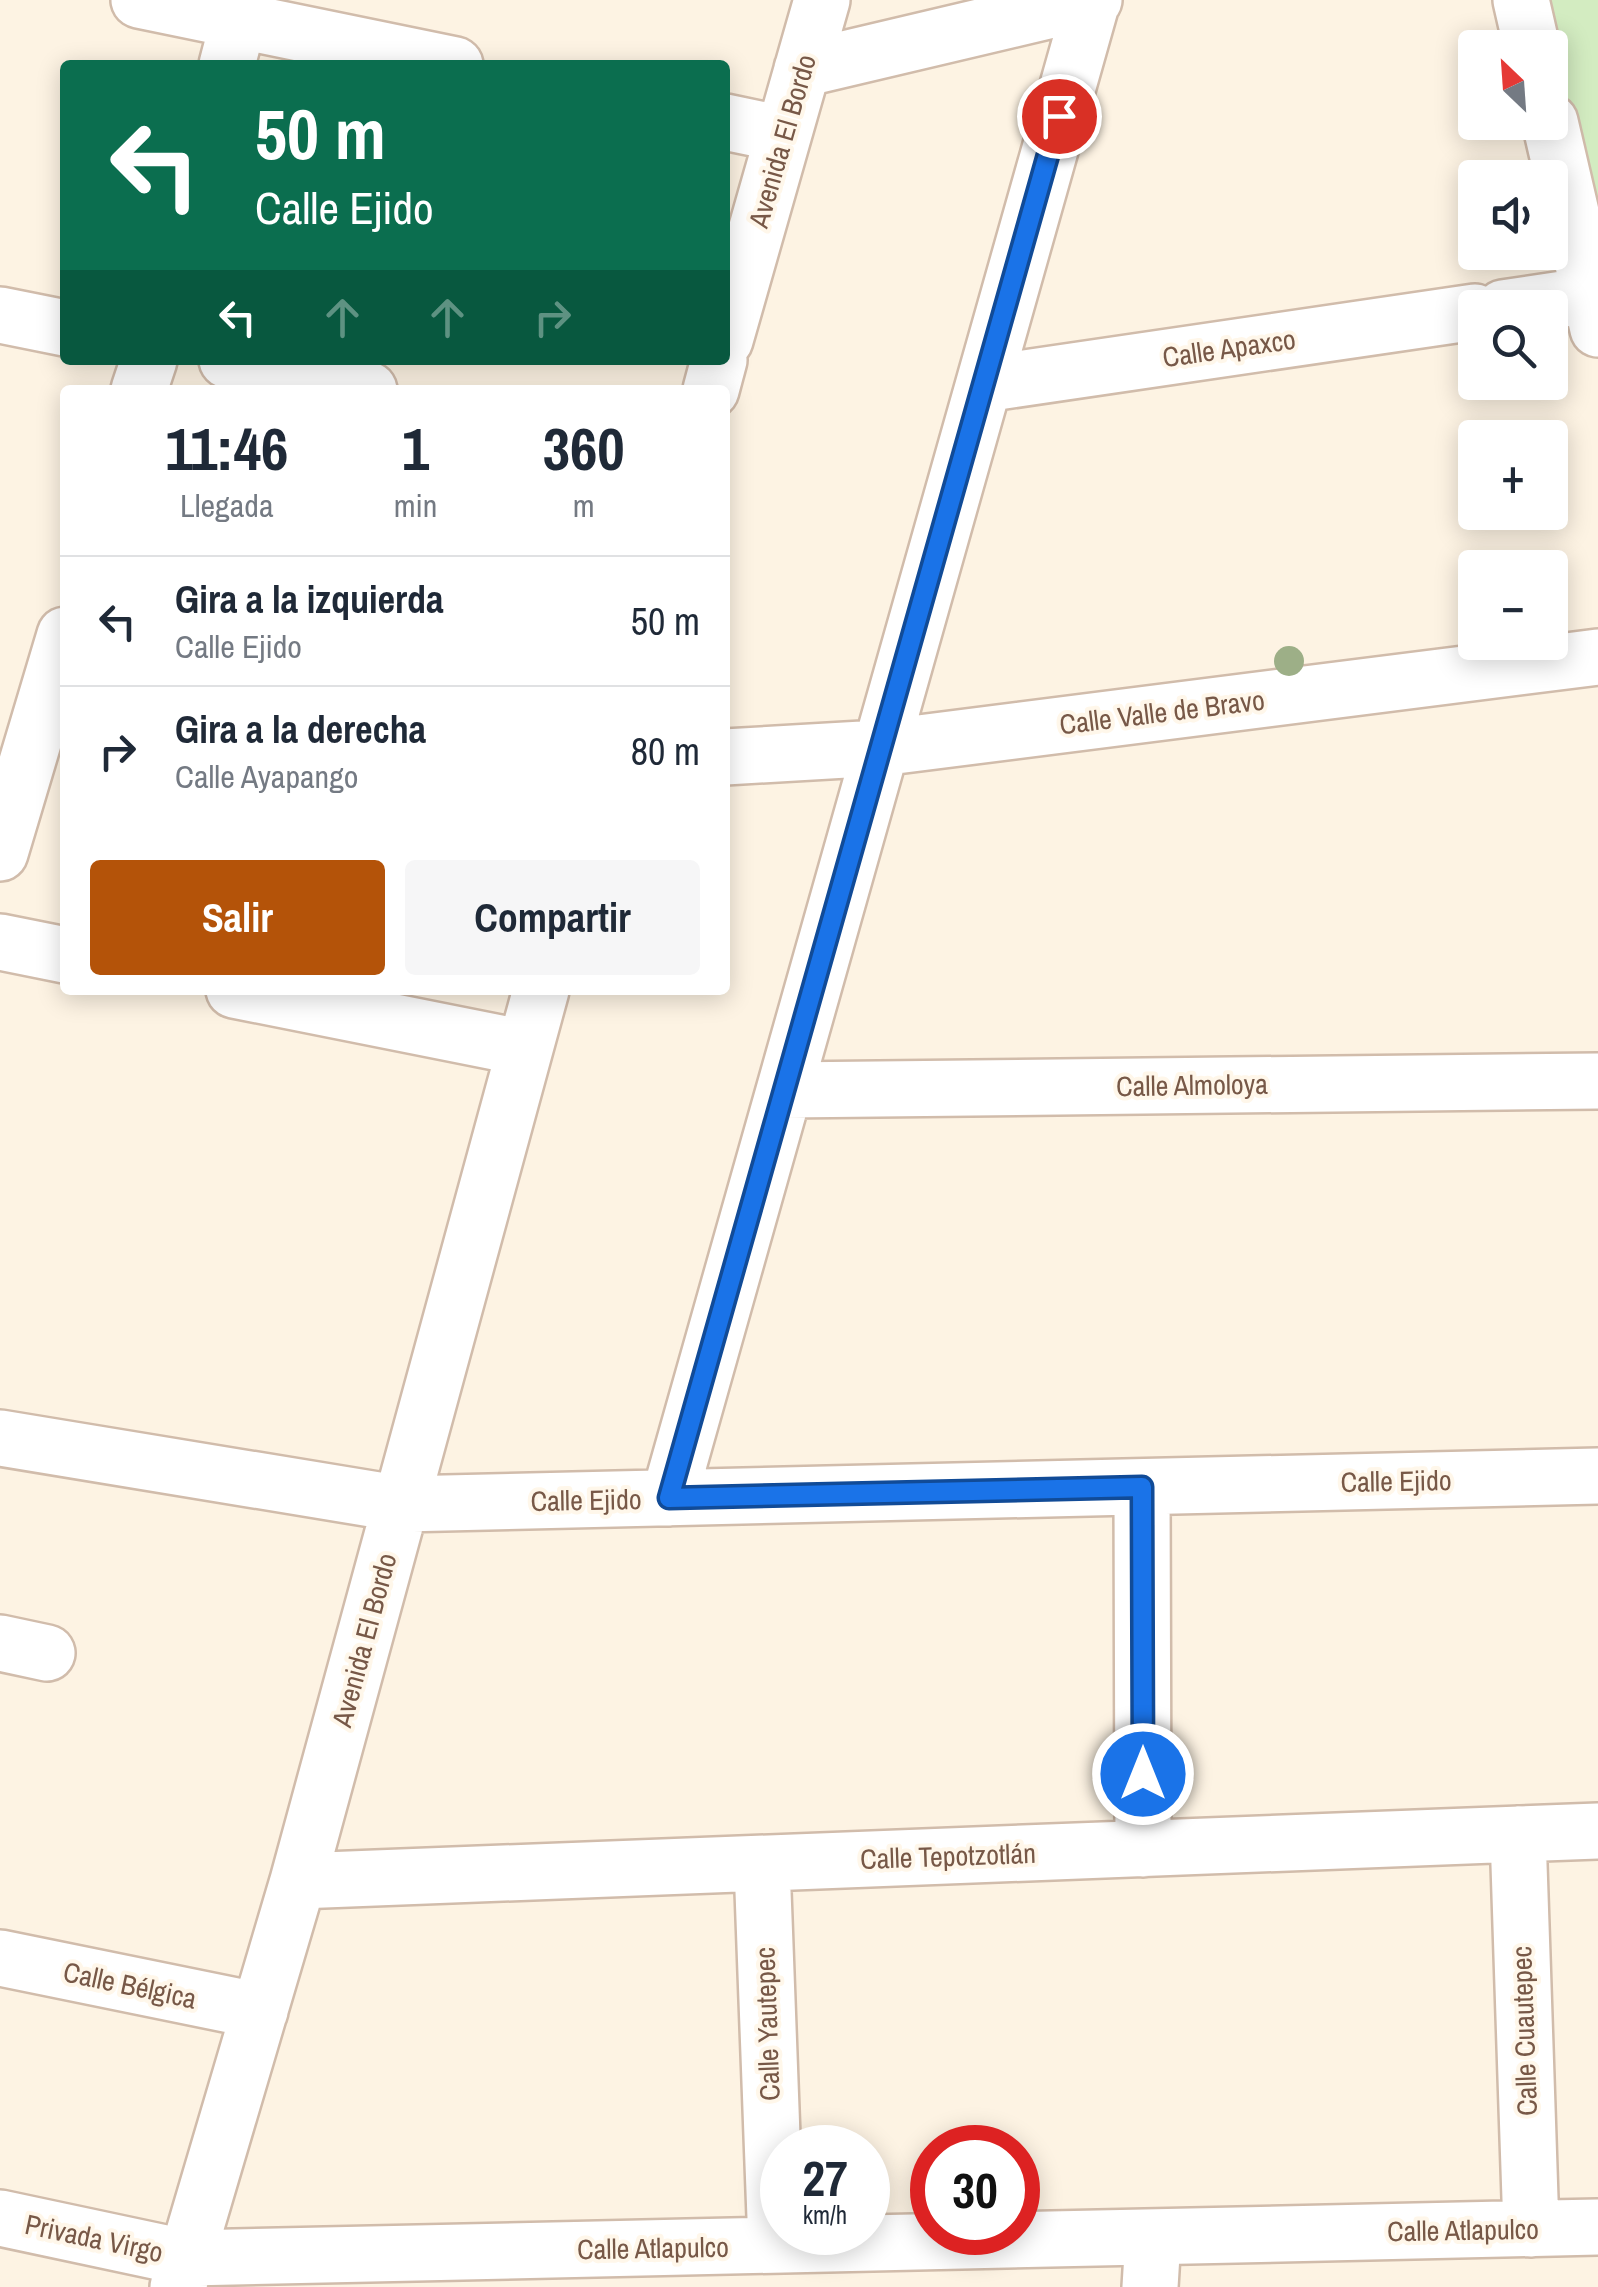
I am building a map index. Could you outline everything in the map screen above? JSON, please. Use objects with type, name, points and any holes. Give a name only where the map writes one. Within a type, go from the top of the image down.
[{"type":"street","points":[[139,0],[236,28],[425,60]]},
{"type":"street","name":"Avenida El Bordo","points":[[730,322],[822,0]]},
{"type":"street","points":[[669,1498],[1093,0],[802,69]]},
{"type":"street","points":[[1521,0],[1528,30]]},
{"type":"street","points":[[730,123],[783,134]]},
{"type":"street","points":[[1554,140],[1594,312],[1568,311]]},
{"type":"street","name":"Calle Apaxco","points":[[984,384],[1458,314]]},
{"type":"street","points":[[0,316],[60,327]]},
{"type":"street","points":[[250,365],[345,385]]},
{"type":"street","name":"Calle Valle de Bravo","points":[[730,757],[880,748],[1598,657]]},
{"type":"street","points":[[0,853],[60,664]]},
{"type":"street","points":[[0,942],[60,955]]},
{"type":"street","points":[[259,995],[525,1048]]},
{"type":"street","name":"Avenida El Bordo","points":[[183,2273],[298,1881],[541,995]]},
{"type":"street","name":"Calle Almoloya","points":[[785,1090],[1598,1081]]},
{"type":"street","name":"Calle Ejido","points":[[0,1438],[402,1504],[1598,1476]]},
{"type":"street","points":[[1142,1487],[1143,1848]]},
{"type":"street","name":"Calle Tepotzotlán","points":[[298,1881],[1598,1831]]},
{"type":"street","name":"Calle Cuautepec","points":[[1518,1834],[1531,2229]]},
{"type":"street","name":"Calle Yautepec","points":[[762,1864],[772,2125]]},
{"type":"street","name":"Calle Bélgica","points":[[0,1958],[260,2011]]},
{"type":"street","name":"Privada Virgo","points":[[0,2218],[183,2273]]},
{"type":"street","name":"Calle Atlapulco","points":[[890,2250],[1151,2262],[1531,2229],[1598,2227]]},
{"type":"street","name":"Calle Atlapulco","points":[[183,2273],[760,2246]]},
{"type":"green space","points":[[1541,0],[1598,0],[1598,235],[1568,111],[1568,30],[1548,30]]},
{"type":"route","points":[[1059,116],[669,1498],[1142,1487],[1143,1774]]}]
